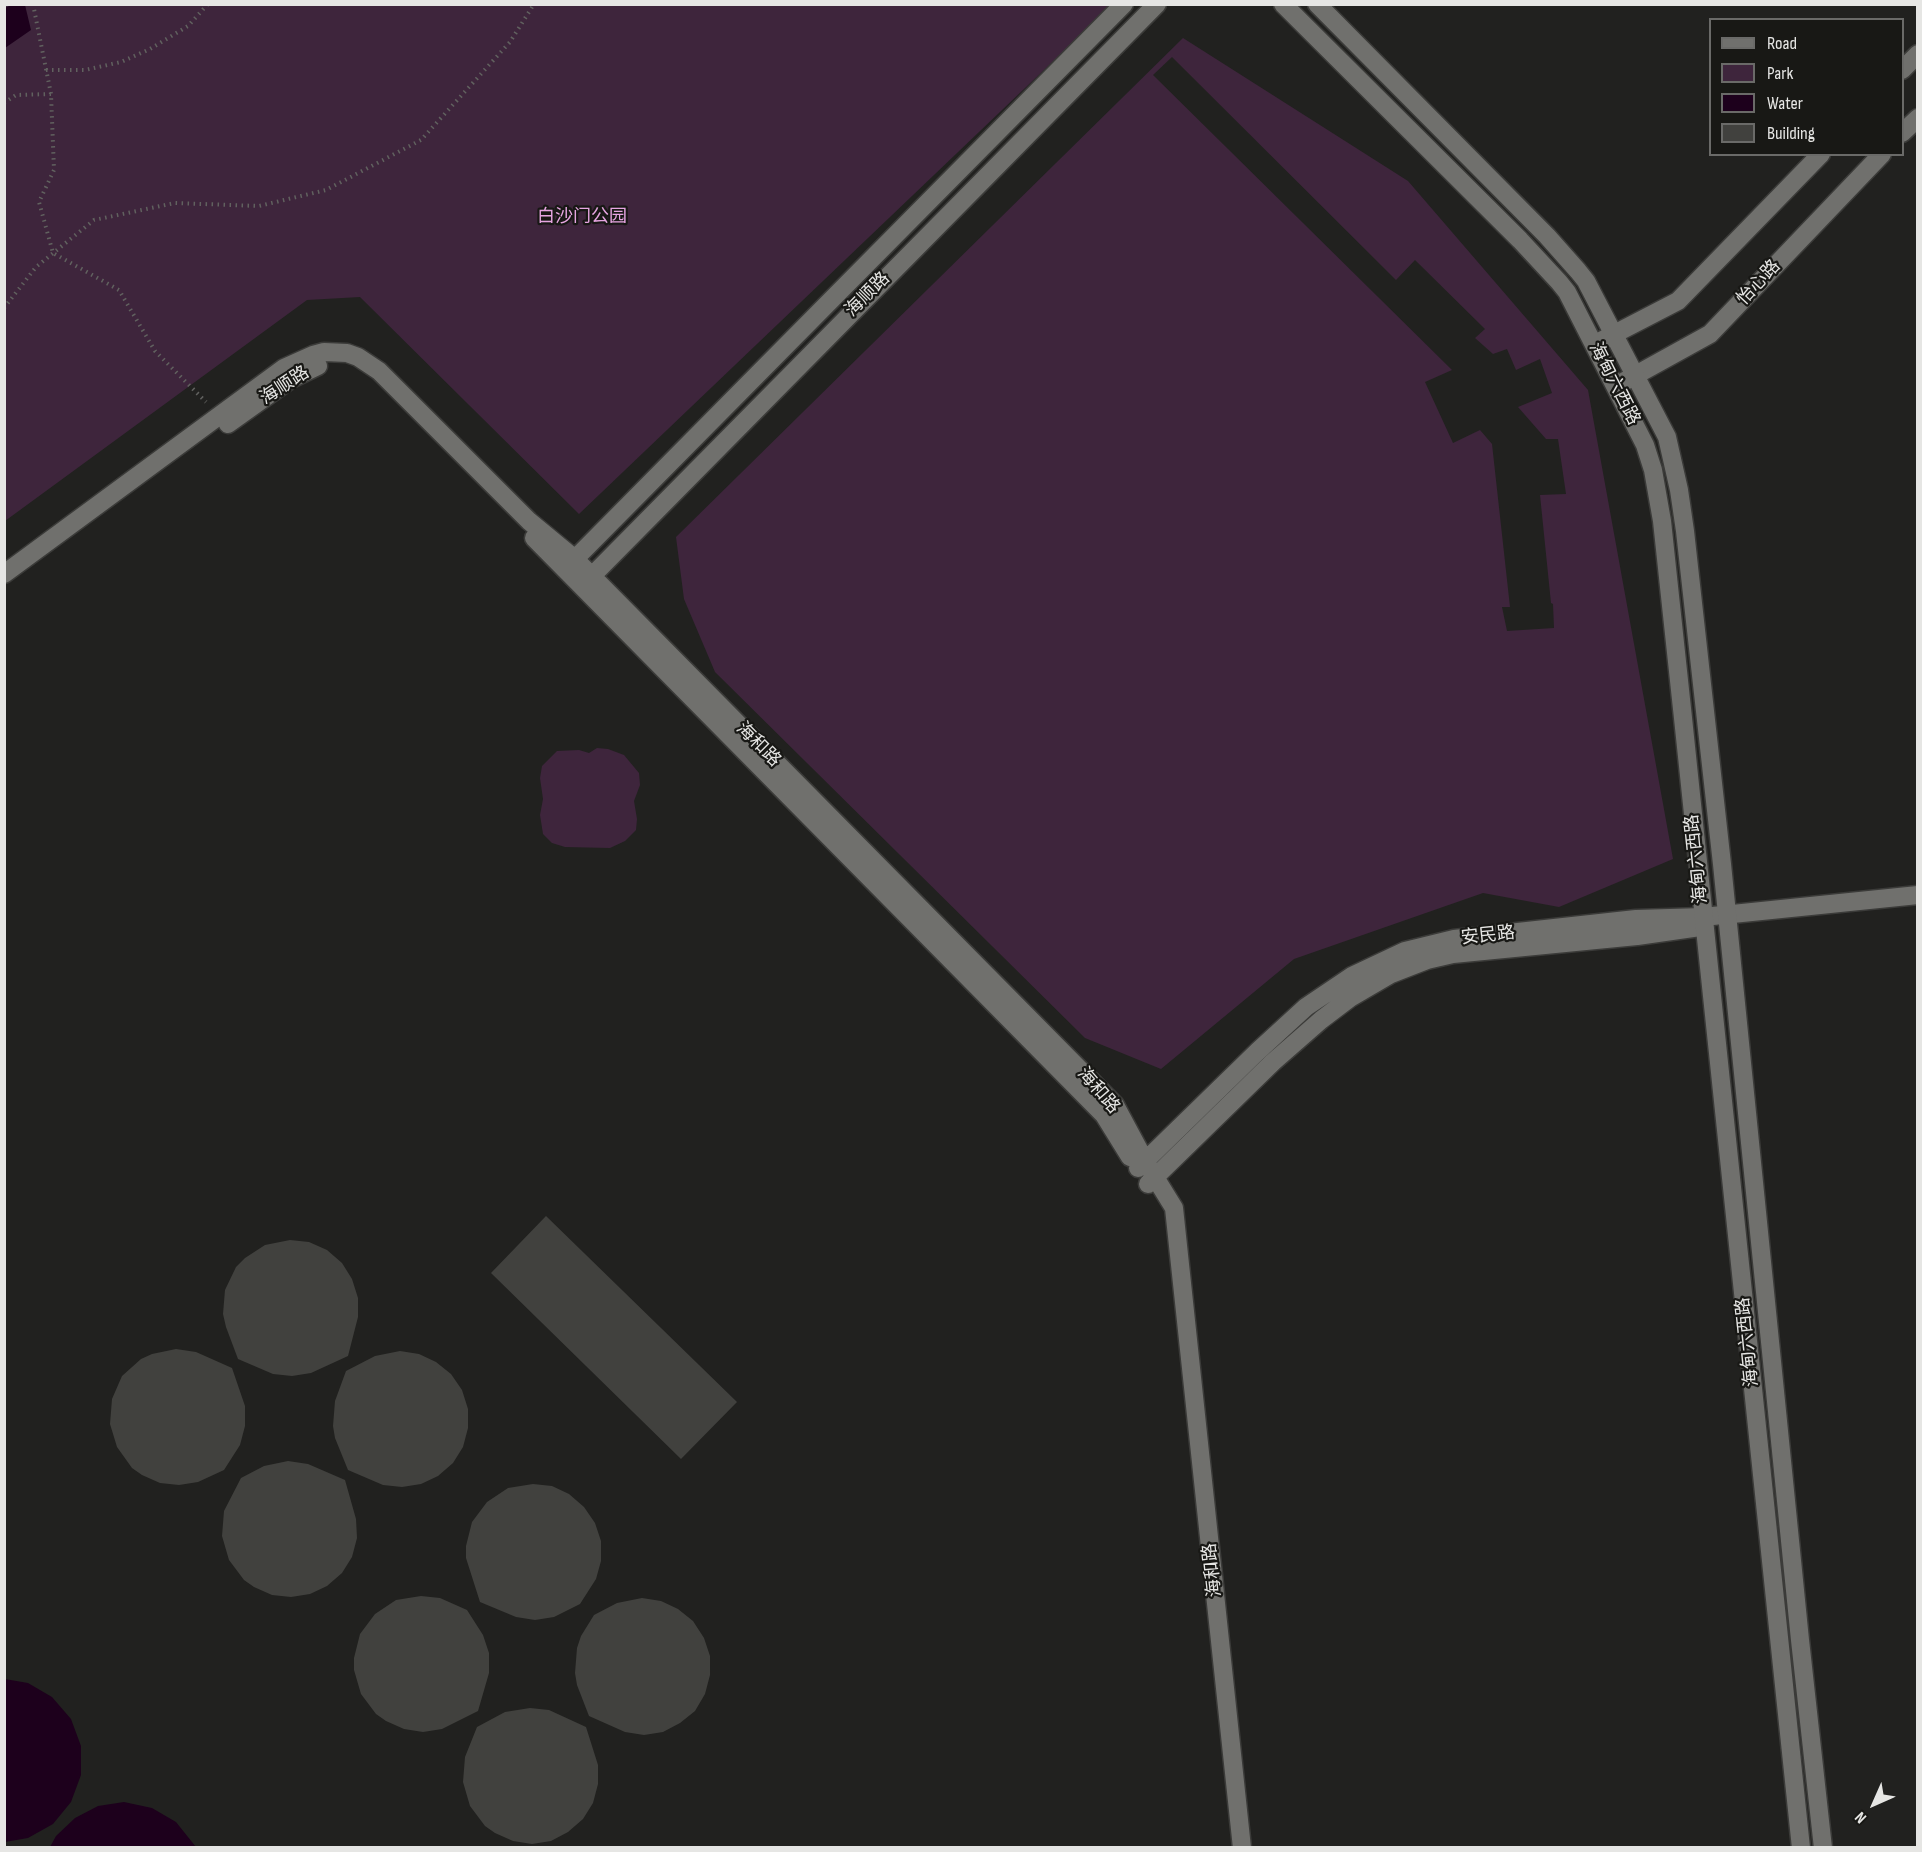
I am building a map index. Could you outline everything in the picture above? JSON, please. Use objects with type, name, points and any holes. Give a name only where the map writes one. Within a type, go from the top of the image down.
[{"type":"street","name":"海顺路","points":[[570,564],[1124,4]]},
{"type":"street","name":"海顺路","points":[[586,581],[1157,4]]},
{"type":"street","name":"海甸六西路","points":[[1283,4],[1540,260],[1567,292],[1645,445],[1660,508],[1801,1848]]},
{"type":"street","name":"海甸六西路","points":[[1317,4],[1558,247],[1586,281],[1667,438],[1681,502],[1727,920],[1822,1848]]},
{"type":"street","points":[[1904,67],[1917,54]]},
{"type":"street","points":[[1904,131],[1917,117]]},
{"type":"street","points":[[1595,344],[1678,301],[1819,156]]},
{"type":"street","name":"怡心路","points":[[1616,386],[1710,334],[1880,156]]},
{"type":"street","name":"海顺路","points":[[4,574],[284,368],[313,355],[336,352],[358,357],[379,371],[530,521],[570,564]]},
{"type":"street","name":"海顺路","points":[[4,588],[291,379],[311,368],[329,363],[340,364],[362,372],[382,386],[570,564]]},
{"type":"street","name":"海和路","points":[[570,564],[1115,1105],[1141,1165],[1151,1181],[1174,1208],[1242,1848]]},
{"type":"street","name":"安民路","points":[[1727,920],[1917,895]]},
{"type":"street","name":"安民路","points":[[1151,1181],[1273,1062],[1321,1020],[1375,982],[1405,968],[1453,954],[1637,936],[1704,922],[1917,903]]},
{"type":"street","name":"安民路","points":[[1141,1165],[1306,1007],[1353,976],[1405,951],[1454,939],[1636,919],[1704,922]]},
{"type":"street","name":"海和路","points":[[1151,1181],[1163,1209],[1231,1848]]},
{"type":"path","points":[[33,4],[51,94],[54,170],[39,202],[53,253],[119,290],[155,351],[209,405]]},
{"type":"path","points":[[46,70],[85,70],[121,62],[150,49],[188,26],[208,4]]},
{"type":"path","points":[[4,308],[36,267],[94,220],[175,203],[259,206],[326,190],[421,140],[510,42],[534,4]]},
{"type":"path","points":[[4,103],[16,95],[51,94]]},
{"type":"green space","name":"白沙门公园","points":[[5,5],[1112,5],[579,514],[360,297],[307,300],[5,521]]},
{"type":"green space","points":[[1183,38],[1408,181],[1588,390],[1673,859],[1559,907],[1483,893],[1294,959],[1161,1069],[1085,1038],[715,672],[684,599],[676,537]],"holes":[[[1172,57],[1396,280],[1415,260],[1485,329],[1475,338],[1493,354],[1507,349],[1516,370],[1540,359],[1552,393],[1518,407],[1546,439],[1558,439],[1566,494],[1540,495],[1554,628],[1507,631],[1502,607],[1510,607],[1492,444],[1480,430],[1453,443],[1425,382],[1452,370],[1153,75]]]},
{"type":"green space","points":[[597,748],[624,755],[639,773],[640,785],[634,801],[636,830],[625,841],[610,848],[565,847],[552,843],[543,834],[540,815],[543,799],[540,778],[542,766],[557,751],[579,750],[589,753]]},
{"type":"water","points":[[11,5],[25,5],[31,30],[5,48],[5,8]]},
{"type":"water","points":[[5,1679],[28,1683],[52,1697],[71,1719],[81,1746],[81,1775],[71,1802],[53,1824],[28,1838],[5,1842]]},
{"type":"water","points":[[124,1802],[152,1808],[176,1822],[196,1847],[50,1847],[56,1836],[75,1818],[98,1806]]},
{"type":"building","points":[[546,1216],[737,1402],[681,1459],[491,1273]]},
{"type":"building","points":[[290,1240],[309,1242],[327,1250],[342,1263],[352,1279],[358,1298],[358,1317],[348,1356],[311,1373],[292,1376],[273,1374],[238,1359],[223,1314],[225,1290],[236,1267],[265,1245]]},
{"type":"building","points":[[176,1349],[196,1352],[232,1368],[245,1406],[245,1426],[240,1445],[224,1470],[198,1482],[179,1485],[160,1483],[132,1468],[117,1447],[110,1424],[112,1399],[122,1376],[141,1359]]},
{"type":"building","points":[[400,1351],[419,1354],[436,1362],[451,1374],[462,1390],[468,1409],[468,1428],[463,1447],[453,1463],[438,1476],[421,1484],[402,1487],[383,1485],[348,1470],[335,1438],[333,1426],[335,1401],[346,1371],[375,1356]]},
{"type":"building","points":[[288,1461],[308,1464],[345,1480],[356,1519],[357,1538],[352,1557],[342,1573],[327,1586],[310,1594],[291,1597],[272,1595],[244,1580],[229,1560],[222,1536],[224,1511],[241,1478],[264,1466]]},
{"type":"building","points":[[533,1484],[552,1486],[569,1494],[584,1507],[595,1523],[601,1541],[601,1561],[596,1579],[580,1604],[554,1617],[535,1620],[516,1617],[480,1602],[466,1558],[466,1546],[472,1522],[487,1502],[508,1488]]},
{"type":"building","points":[[421,1596],[440,1598],[467,1610],[483,1635],[489,1653],[489,1673],[478,1711],[442,1729],[423,1732],[404,1729],[376,1714],[361,1694],[354,1670],[354,1658],[360,1634],[375,1614],[396,1600]]},
{"type":"building","points":[[642,1598],[661,1601],[678,1609],[693,1621],[704,1638],[710,1656],[710,1675],[705,1694],[695,1711],[680,1723],[663,1732],[644,1735],[625,1732],[589,1716],[577,1685],[575,1673],[577,1648],[581,1636],[594,1615],[617,1603]]},
{"type":"building","points":[[530,1708],[549,1710],[586,1727],[598,1765],[598,1784],[593,1803],[583,1819],[568,1832],[551,1841],[532,1844],[513,1841],[485,1826],[470,1806],[463,1782],[465,1757],[477,1727],[505,1712]]}]
